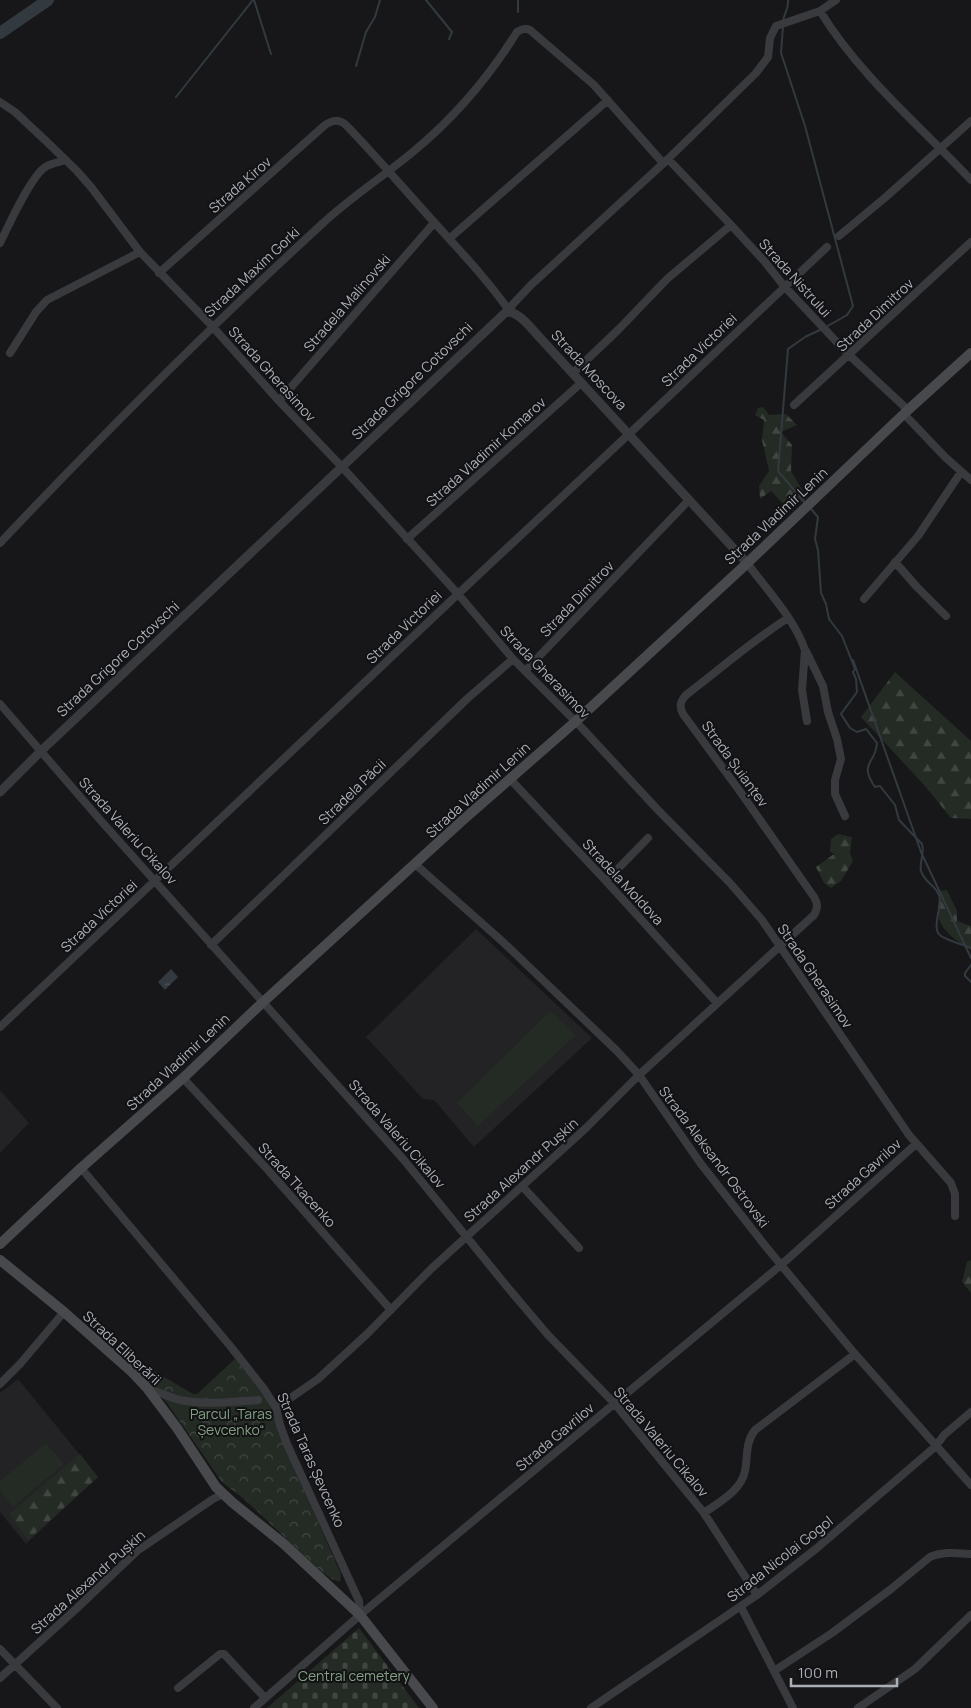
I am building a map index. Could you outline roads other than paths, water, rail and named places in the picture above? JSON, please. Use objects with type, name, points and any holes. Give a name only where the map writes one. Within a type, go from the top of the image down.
[{"type":"main road","name":"Strada Vladimir Lenin","points":[[0,1244],[415,864],[575,722],[971,353]]},
{"type":"main road","name":"Strada Eliberării","points":[[0,1260],[64,1312],[132,1372],[147,1388],[177,1428],[210,1479],[223,1494],[284,1544],[360,1615]]},
{"type":"main road","name":"Strada Taras Șevcenko","points":[[360,1615],[433,1708]]},
{"type":"street","name":"Strada Grigore Cotovschi","points":[[0,792],[502,314],[510,312],[512,305],[531,285],[665,161],[764,64],[768,57],[772,31],[776,26],[820,11],[836,0]]},
{"type":"street","points":[[820,11],[842,44],[880,88],[971,180]]},
{"type":"street","name":"Strada Nistrului","points":[[525,28],[534,32],[608,100],[665,161],[731,225],[827,332],[906,412],[945,458],[971,480]]},
{"type":"street","name":"Strada Maxim Gorki","points":[[0,543],[212,326],[330,216],[390,171],[440,128],[478,88],[518,32],[525,28]]},
{"type":"street","points":[[450,238],[608,100]]},
{"type":"street","name":"Strada Gherasimov","points":[[0,102],[15,112],[77,171],[140,252],[212,326],[279,401],[342,466],[458,594],[525,672],[730,884],[762,920],[916,1144],[951,1183],[955,1194],[955,1216]]},
{"type":"street","name":"Strada Kirov","points":[[159,272],[326,126],[335,120],[340,120]]},
{"type":"street","name":"Strada Moscova","points":[[340,120],[390,171],[434,223],[450,238],[510,312],[520,318],[573,373],[580,383],[747,563],[788,618],[800,637],[823,686],[841,759],[835,780],[835,794],[845,816]]},
{"type":"street","points":[[838,236],[887,196],[971,121]]},
{"type":"street","points":[[0,243],[12,218],[38,174],[47,166],[66,160]]},
{"type":"street","name":"Stradela Malinovski","points":[[279,401],[434,223]]},
{"type":"street","points":[[573,373],[667,279],[731,225]]},
{"type":"street","name":"Strada Dimitrov","points":[[794,405],[971,242]]},
{"type":"street","name":"Strada Victoriei","points":[[0,1027],[827,247]]},
{"type":"street","points":[[10,353],[36,312],[47,300],[140,252]]},
{"type":"street","name":"Strada Vladimir Komarov","points":[[407,539],[580,383]]},
{"type":"street","points":[[864,599],[932,516],[961,472]]},
{"type":"street","name":"Strada Dimitrov","points":[[525,672],[689,500]]},
{"type":"street","points":[[895,562],[917,588],[946,616]]},
{"type":"street","name":"Strada Șuianțev","points":[[780,946],[814,915],[818,909],[818,904],[795,867],[683,714],[680,706],[686,696],[737,654],[763,633],[788,618]]},
{"type":"street","points":[[805,650],[802,690],[807,721]]},
{"type":"street","name":"Stradela Păcii","points":[[211,945],[468,698],[513,659]]},
{"type":"street","name":"Strada Valeriu Cikalov","points":[[0,704],[211,945],[404,1160],[548,1335],[615,1404],[704,1513],[758,1595]]},
{"type":"street","name":"Stradela Moldova","points":[[510,779],[717,1003]]},
{"type":"street","points":[[606,881],[648,838]]},
{"type":"street","name":"Strada Aleksandr Ostrovski","points":[[415,864],[552,988],[639,1075],[701,1164],[781,1264],[855,1354],[971,1486]]},
{"type":"street","name":"Strada Alexandr Pușkin","points":[[276,1408],[318,1379],[367,1334],[466,1236],[586,1128],[639,1075],[780,946]]},
{"type":"street","name":"Strada Tkacenko","points":[[183,1078],[268,1170],[391,1310]]},
{"type":"street","name":"Strada Gavrilov","points":[[254,1708],[360,1615],[781,1264],[916,1144]]},
{"type":"street","name":"Strada Taras Șevcenko","points":[[81,1168],[231,1347],[264,1389],[276,1408],[287,1444],[359,1601],[360,1615]]},
{"type":"street","points":[[522,1186],[579,1248]]},
{"type":"street","points":[[0,1384],[20,1364],[64,1312]]},
{"type":"street","points":[[704,1513],[723,1500],[739,1485],[744,1473],[750,1437],[755,1430],[855,1354]]},
{"type":"street","points":[[147,1388],[171,1398],[198,1402],[258,1400]]},
{"type":"street","name":"Strada Nicolai Gogol","points":[[591,1708],[758,1595],[817,1548],[936,1446],[944,1435],[971,1412]]},
{"type":"street","name":"Strada Alexandr Pușkin","points":[[0,1678],[137,1550],[223,1494]]},
{"type":"street","points":[[774,1671],[832,1633],[930,1557],[945,1553],[971,1554]]},
{"type":"street","points":[[741,1607],[793,1708]]},
{"type":"street","points":[[858,1708],[915,1670],[971,1615]]},
{"type":"street","points":[[0,1649],[57,1708]]},
{"type":"street","points":[[178,1688],[220,1654],[224,1654],[266,1698]]},
{"type":"water","points":[[171,969],[178,977],[165,990],[158,982]]},
{"type":"waterway","points":[[0,33],[48,0]]},
{"type":"waterway","points":[[176,97],[253,0]]},
{"type":"waterway","points":[[254,0],[271,54]]},
{"type":"waterway","points":[[356,66],[366,32],[375,17],[380,0]]},
{"type":"waterway","points":[[426,0],[452,32],[449,39]]},
{"type":"waterway","points":[[518,0],[518,12]]},
{"type":"waterway","points":[[783,21],[788,0]]},
{"type":"waterway","points":[[783,26],[781,53],[805,126],[853,306],[847,315],[826,327]]},
{"type":"waterway","points":[[806,504],[778,471],[788,349],[805,337],[822,329]]},
{"type":"waterway","points":[[811,509],[818,517],[815,539],[818,550],[821,593],[826,604],[829,619],[842,636],[855,669],[853,672],[856,679],[857,692],[841,714],[850,728],[857,732],[866,729],[877,743],[868,768],[870,779],[875,787],[880,786],[895,805],[899,820],[922,844],[921,871],[925,879],[937,891],[940,900],[937,931],[941,936],[971,948]]},
{"type":"waterway","points":[[853,660],[921,852],[971,958]]},
{"type":"waterway","points":[[971,965],[965,973],[965,976],[971,982]]},
{"type":"park label","name":"Parcul „Taras Șevcenko“","points":[[231,1422]]},
{"type":"park label","name":"Central cemetery","points":[[354,1676]]}]
